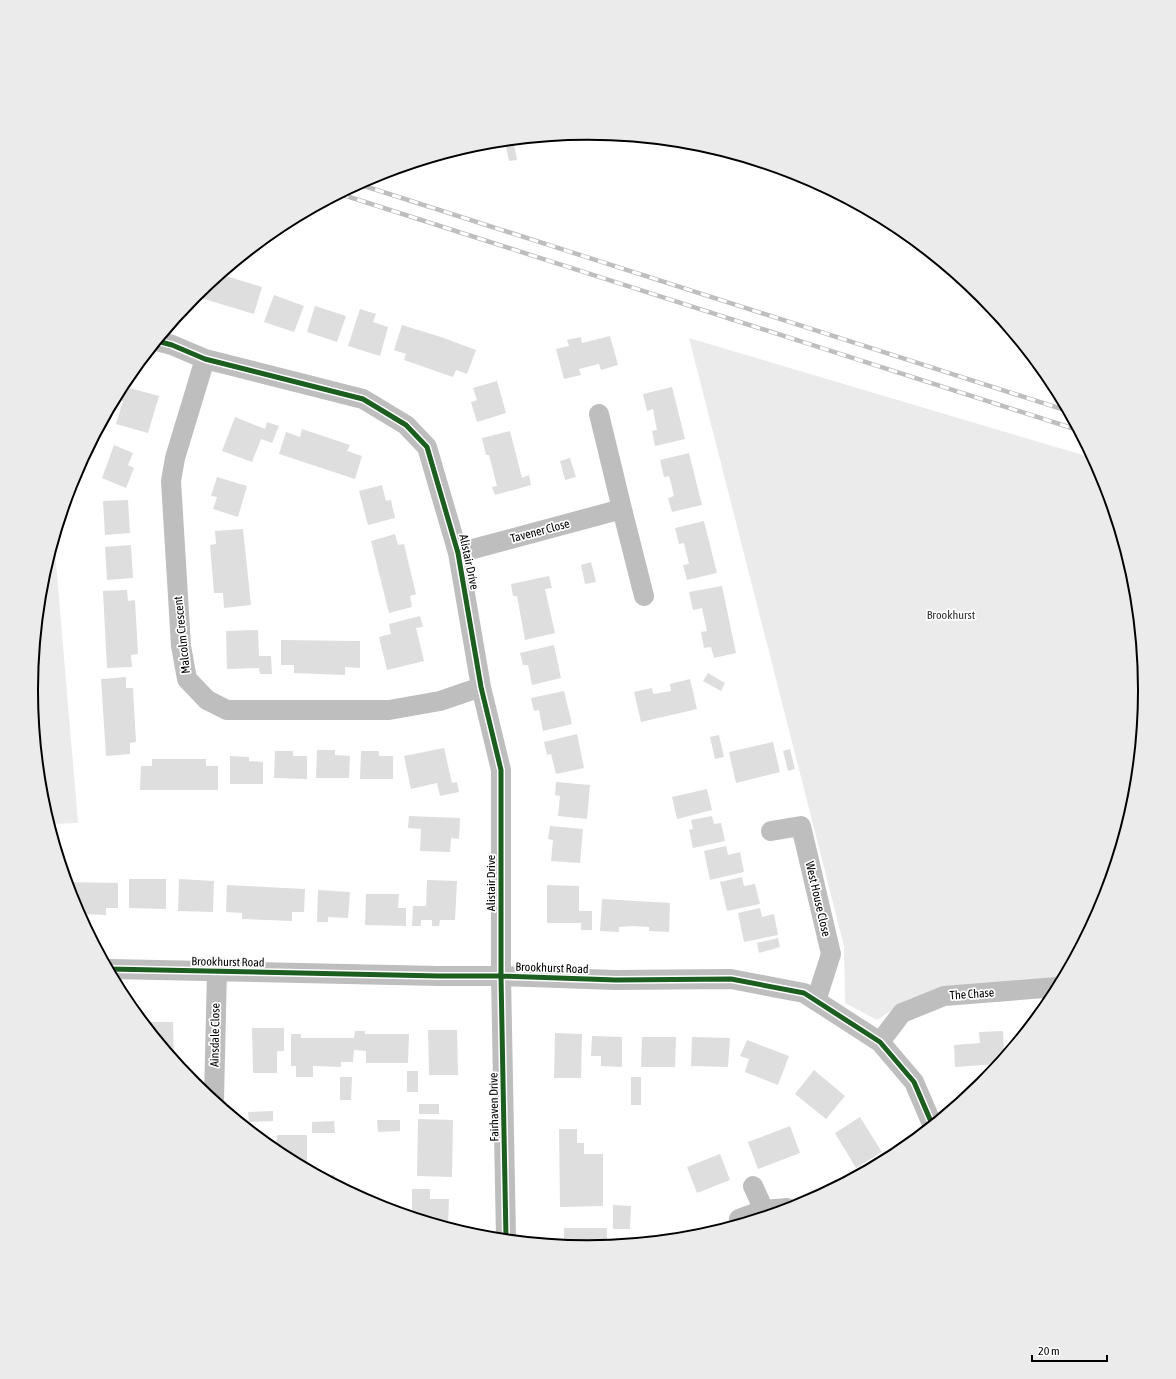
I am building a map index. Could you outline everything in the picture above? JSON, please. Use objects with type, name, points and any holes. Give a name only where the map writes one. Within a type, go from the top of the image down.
[{"type":"street","name":"Alistair Drive","points":[[162,343],[205,359],[362,399],[406,425],[427,447],[458,553],[481,687],[501,770],[501,976]]},
{"type":"street","name":"Malcolm Crescent","points":[[205,359],[175,458],[171,481],[181,646],[187,679],[207,700],[227,710],[389,710],[440,701],[481,687]]},
{"type":"street","points":[[599,414],[644,596]]},
{"type":"street","name":"Tavener Close","points":[[458,553],[622,509]]},
{"type":"street","name":"West House Close","points":[[771,832],[800,826],[830,954],[816,1001]]},
{"type":"street","name":"Brookhurst Road","points":[[115,969],[431,976],[501,976],[616,980],[731,979],[804,993],[880,1042],[914,1082],[930,1120]]},
{"type":"street","name":"Ainsdale Close","points":[[214,1093],[217,971]]},
{"type":"street","name":"Fairhaven Drive","points":[[501,976],[506,1233]]},
{"type":"street","name":"The Chase","points":[[880,1042],[902,1013],[944,996],[1049,989]]},
{"type":"street","points":[[753,1186],[764,1210],[759,1212]]},
{"type":"green space","name":"Brookhurst","points":[[689,338],[1085,456],[1109,513],[1119,547],[1127,582],[1137,654],[1137,725],[1133,761],[1119,832],[1109,866],[1081,933],[1056,978],[942,990],[909,999],[877,1020],[845,1003],[844,946]]},
{"type":"green space","points":[[55,554],[78,823],[55,824],[43,761],[39,725],[39,654],[43,618]]},
{"type":"building","points":[[514,144],[517,160],[509,161],[506,146]]},
{"type":"building","points":[[225,276],[262,287],[254,314],[202,298]]},
{"type":"building","points":[[274,295],[304,306],[294,332],[264,322]]},
{"type":"building","points":[[315,306],[346,316],[337,342],[307,332]]},
{"type":"building","points":[[360,309],[376,314],[373,322],[388,327],[380,356],[348,346]]},
{"type":"building","points":[[402,325],[476,350],[467,374],[456,370],[453,377],[404,360],[406,354],[394,350]]},
{"type":"building","points":[[610,336],[618,365],[601,370],[599,364],[579,369],[581,375],[564,379],[556,349],[569,346],[567,340],[581,337],[582,343]]},
{"type":"building","points":[[497,381],[506,413],[477,422],[471,402],[477,400],[473,388]]},
{"type":"building","points":[[672,387],[685,439],[655,446],[652,431],[657,430],[653,409],[647,411],[643,394]]},
{"type":"building","points":[[129,388],[159,396],[148,433],[116,424],[123,401],[121,400]]},
{"type":"building","points":[[235,417],[265,429],[267,422],[279,426],[272,443],[261,439],[252,462],[222,451]]},
{"type":"building","points":[[302,429],[350,445],[347,451],[362,456],[355,479],[279,454],[286,432],[300,437]]},
{"type":"building","points":[[510,431],[522,478],[529,475],[531,485],[495,495],[492,487],[497,486],[489,455],[486,455],[482,438]]},
{"type":"building","points":[[114,445],[133,453],[128,465],[134,468],[126,488],[102,478]]},
{"type":"building","points":[[689,453],[702,505],[672,512],[668,498],[674,496],[672,487],[669,476],[664,477],[660,460]]},
{"type":"building","points":[[570,458],[576,477],[565,480],[560,461]]},
{"type":"building","points":[[217,477],[247,486],[238,517],[213,509],[217,497],[211,496]]},
{"type":"building","points":[[382,485],[386,501],[391,500],[395,518],[368,525],[359,491]]},
{"type":"building","points":[[128,500],[130,533],[105,535],[103,501]]},
{"type":"building","points":[[704,521],[717,573],[687,580],[683,565],[689,564],[684,543],[679,544],[675,528]]},
{"type":"building","points":[[243,529],[251,605],[224,608],[223,593],[214,593],[210,545],[216,544],[215,531]]},
{"type":"building","points":[[395,534],[398,545],[404,544],[416,594],[410,596],[412,607],[389,613],[371,541]]},
{"type":"building","points":[[131,545],[133,578],[107,580],[105,547]]},
{"type":"building","points":[[591,562],[596,582],[585,584],[581,565]]},
{"type":"building","points":[[549,576],[552,588],[545,589],[555,633],[525,640],[517,596],[513,596],[511,584]]},
{"type":"building","points":[[722,586],[736,653],[714,658],[711,647],[704,648],[701,632],[707,631],[702,608],[693,610],[689,592]]},
{"type":"building","points":[[127,590],[128,601],[135,600],[138,654],[131,655],[132,667],[107,668],[103,591]]},
{"type":"building","points":[[420,616],[423,627],[416,628],[424,661],[387,670],[379,637],[391,634],[389,624]]},
{"type":"building","points":[[258,630],[259,656],[271,656],[272,674],[260,674],[259,668],[227,669],[226,631]]},
{"type":"building","points":[[281,640],[360,641],[360,668],[345,667],[345,675],[294,673],[294,665],[281,665]]},
{"type":"building","points":[[554,645],[561,678],[532,685],[528,665],[523,665],[520,653]]},
{"type":"building","points":[[708,673],[725,683],[721,691],[703,681]]},
{"type":"building","points":[[126,677],[126,688],[133,688],[136,742],[130,743],[130,754],[106,756],[101,679]]},
{"type":"building","points":[[690,679],[697,709],[641,722],[634,692],[652,688],[653,694],[671,691],[670,684]]},
{"type":"building","points":[[564,691],[572,724],[543,731],[539,710],[534,711],[531,698]]},
{"type":"building","points":[[577,734],[584,768],[556,774],[551,754],[547,755],[544,742]]},
{"type":"building","points":[[719,735],[724,757],[715,759],[710,737]]},
{"type":"building","points":[[773,742],[780,772],[736,783],[729,752]]},
{"type":"building","points":[[444,748],[452,783],[457,782],[459,792],[440,796],[437,783],[411,789],[404,756]]},
{"type":"building","points":[[790,749],[795,769],[788,771],[783,751]]},
{"type":"building","points":[[317,750],[335,750],[335,755],[350,756],[349,778],[316,778]]},
{"type":"building","points":[[275,751],[293,751],[293,756],[307,756],[307,779],[274,778]]},
{"type":"building","points":[[361,751],[379,751],[379,756],[393,756],[393,779],[360,779]]},
{"type":"building","points":[[230,756],[249,757],[249,761],[263,762],[263,784],[230,784]]},
{"type":"building","points":[[152,759],[206,759],[206,766],[218,766],[218,790],[140,790],[141,766],[152,766]]},
{"type":"building","points":[[556,782],[590,785],[587,819],[558,816],[560,796],[555,795]]},
{"type":"building","points":[[707,789],[712,810],[677,819],[672,797]]},
{"type":"building","points":[[409,816],[460,818],[459,839],[451,838],[450,852],[420,851],[421,829],[408,828]]},
{"type":"building","points":[[712,816],[714,824],[721,823],[725,841],[693,848],[689,830],[693,829],[691,820]]},
{"type":"building","points":[[550,826],[583,829],[580,863],[551,861],[553,840],[548,839]]},
{"type":"building","points":[[726,846],[728,855],[740,852],[744,872],[710,880],[704,851]]},
{"type":"building","points":[[742,877],[744,886],[755,884],[760,904],[727,911],[720,882]]},
{"type":"building","points":[[129,879],[166,879],[166,909],[129,908]]},
{"type":"building","points":[[179,879],[214,881],[213,912],[178,911]]},
{"type":"building","points":[[427,880],[457,881],[455,920],[440,920],[439,926],[432,926],[432,920],[421,920],[421,926],[412,926],[413,906],[426,906]]},
{"type":"building","points":[[73,882],[118,883],[118,908],[106,908],[106,915],[86,914]]},
{"type":"building","points":[[227,885],[305,889],[304,912],[292,912],[292,921],[242,919],[242,913],[226,912]]},
{"type":"building","points":[[547,885],[579,886],[579,911],[592,911],[592,930],[581,930],[581,923],[547,923]]},
{"type":"building","points":[[318,890],[350,892],[348,918],[328,917],[328,922],[317,922]]},
{"type":"building","points":[[366,894],[399,894],[398,908],[406,908],[406,926],[365,925]]},
{"type":"building","points":[[602,899],[670,903],[669,932],[649,931],[649,927],[633,926],[619,927],[619,932],[600,931]]},
{"type":"building","points":[[760,908],[762,917],[774,914],[778,935],[744,942],[738,913]]},
{"type":"building","points":[[778,938],[780,947],[759,953],[757,943]]},
{"type":"building","points":[[151,1022],[173,1022],[174,1052]]},
{"type":"building","points":[[252,1028],[284,1028],[284,1051],[277,1051],[277,1073],[253,1073]]},
{"type":"building","points":[[428,1030],[457,1030],[458,1075],[429,1075]]},
{"type":"building","points":[[355,1031],[365,1031],[365,1034],[409,1034],[408,1063],[366,1063],[366,1051],[354,1050],[353,1062],[341,1062],[341,1067],[313,1066],[313,1077],[296,1077],[296,1066],[291,1066],[291,1034],[301,1034],[301,1038],[354,1038]]},
{"type":"building","points":[[1003,1031],[1004,1050],[990,1065],[955,1067],[954,1045],[980,1043],[979,1032]]},
{"type":"building","points":[[555,1033],[582,1034],[581,1078],[554,1078]]},
{"type":"building","points":[[592,1036],[622,1037],[622,1067],[601,1066],[601,1056],[591,1056]]},
{"type":"building","points":[[642,1037],[676,1037],[675,1067],[641,1067]]},
{"type":"building","points":[[692,1037],[730,1038],[728,1067],[691,1066]]},
{"type":"building","points":[[747,1040],[789,1056],[778,1085],[745,1072],[749,1059],[740,1056]]},
{"type":"building","points":[[814,1070],[845,1096],[826,1119],[795,1094]]},
{"type":"building","points":[[407,1071],[418,1071],[418,1092],[407,1092]]},
{"type":"building","points":[[340,1077],[352,1077],[351,1100],[340,1100]]},
{"type":"building","points":[[631,1077],[641,1077],[641,1105],[631,1105]]},
{"type":"building","points":[[419,1104],[439,1104],[439,1114],[419,1114]]},
{"type":"building","points":[[273,1111],[273,1121],[249,1122],[248,1112]]},
{"type":"building","points":[[860,1117],[882,1152],[856,1168],[835,1133]]},
{"type":"building","points":[[418,1119],[453,1120],[452,1177],[417,1176]]},
{"type":"building","points":[[377,1120],[400,1120],[400,1131],[378,1132]]},
{"type":"building","points":[[334,1121],[335,1133],[312,1133],[312,1122]]},
{"type":"building","points":[[790,1126],[800,1153],[758,1169],[748,1142]]},
{"type":"building","points":[[559,1129],[577,1129],[577,1143],[584,1143],[584,1154],[603,1154],[603,1206],[560,1207]]},
{"type":"building","points":[[277,1135],[307,1135],[307,1162],[282,1147],[276,1143]]},
{"type":"building","points":[[720,1154],[730,1180],[697,1193],[687,1167]]},
{"type":"building","points":[[412,1189],[430,1189],[430,1199],[449,1199],[448,1221],[412,1210]]},
{"type":"building","points":[[613,1205],[631,1206],[630,1229],[613,1229]]},
{"type":"building","points":[[564,1228],[607,1228],[607,1239],[564,1239]]},
{"type":"railway","points":[[366,187],[1060,408]]},
{"type":"railway","points":[[346,196],[1071,428]]},
{"type":"cycle path","points":[[162,342],[205,359],[363,399],[406,425],[427,447],[458,553],[481,687],[501,770],[501,976],[506,1233]]},
{"type":"cycle path","points":[[115,969],[501,976],[616,980],[731,979],[804,993],[880,1042],[914,1082],[930,1120]]}]
